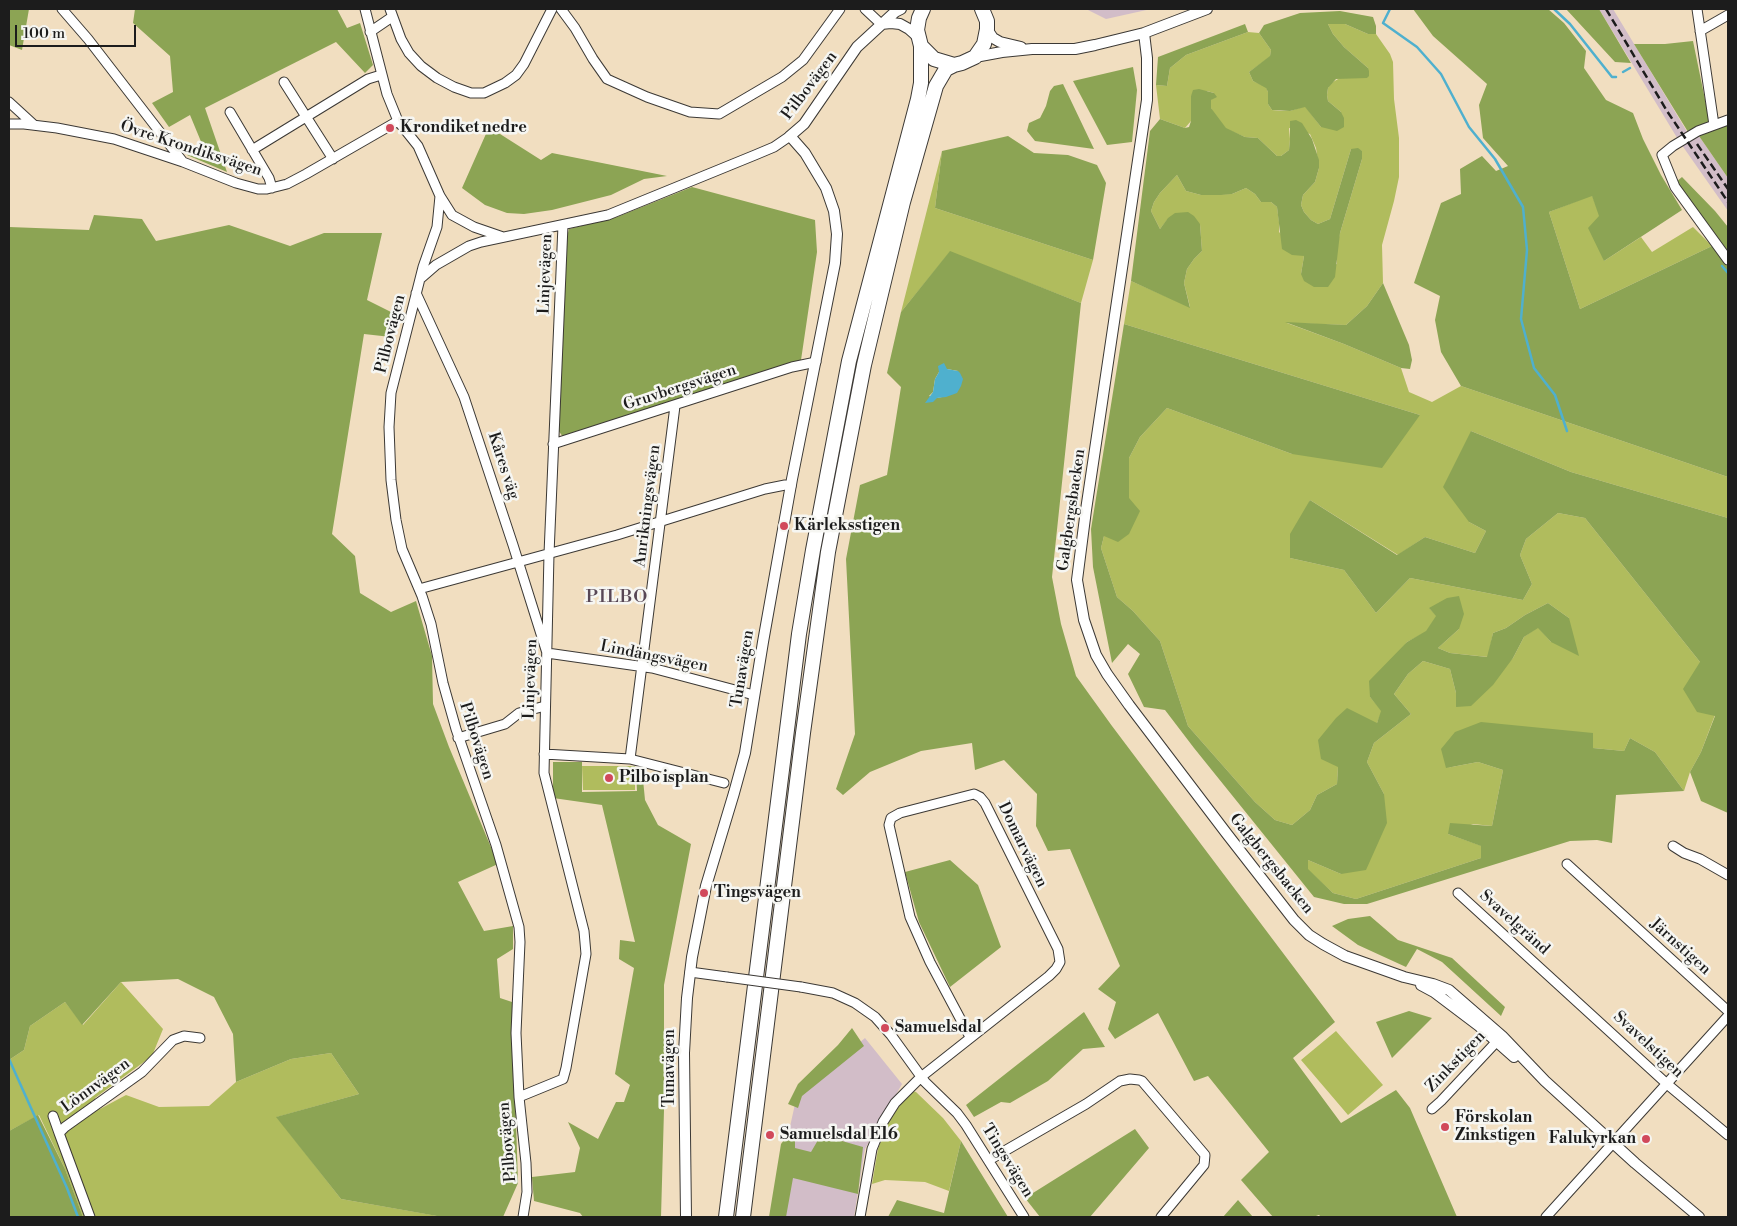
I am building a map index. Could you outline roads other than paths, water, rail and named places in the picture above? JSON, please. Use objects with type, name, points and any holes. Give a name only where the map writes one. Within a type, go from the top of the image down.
[{"type":"highway","points":[[726,1217],[799,634],[849,361],[918,99],[921,83],[919,18],[924,9]]},
{"type":"highway","points":[[743,1217],[803,734],[830,542],[862,373],[903,202],[936,86],[946,69],[975,57],[984,44],[987,29],[984,10]]},
{"type":"highway","points":[[920,42],[934,59],[954,65]]},
{"type":"street","points":[[62,9],[88,39],[183,162]]},
{"type":"street","points":[[364,9],[381,74],[398,121],[418,146],[446,208],[458,219],[503,237]]},
{"type":"street","points":[[370,32],[391,13],[401,39],[409,53],[421,66],[454,88],[471,92],[484,92],[505,83],[516,75],[524,64],[552,9]]},
{"type":"street","points":[[561,9],[575,28],[592,59],[607,79],[647,97],[690,112],[720,114],[782,77],[803,60],[840,9]]},
{"type":"street","points":[[865,9],[881,24],[900,24],[909,29],[920,42]]},
{"type":"street","name":"Pilbovägen","points":[[421,278],[436,265],[469,246],[503,237],[586,221],[623,210],[774,147],[804,124],[857,47],[881,24],[901,9]]},
{"type":"street","points":[[975,57],[1002,52],[1075,49],[1144,33],[1207,9]]},
{"type":"street","points":[[1697,9],[1714,125]]},
{"type":"street","points":[[1700,31],[1728,15]]},
{"type":"street","points":[[987,29],[993,38],[1000,42],[1032,50]]},
{"type":"street","name":"Galgbergsbacken","points":[[1144,33],[1147,58],[1147,100],[1077,580],[1087,634],[1096,655],[1129,705],[1238,849],[1294,920],[1309,934],[1322,944],[1345,956],[1404,977],[1449,990],[1499,1039],[1635,1163],[1699,1217]]},
{"type":"street","points":[[252,150],[368,79],[381,74]]},
{"type":"street","points":[[284,82],[333,158]]},
{"type":"street","points":[[9,102],[33,124]]},
{"type":"street","points":[[230,112],[269,178],[272,188]]},
{"type":"street","points":[[1728,120],[1684,138],[1662,154],[1675,187],[1728,260]]},
{"type":"street","name":"Övre Krondiksvägen","points":[[9,124],[33,124],[75,130],[114,139],[258,189],[272,188],[296,180],[398,121]]},
{"type":"street","name":"Tunavägen","points":[[686,1217],[684,1053],[690,972],[701,908],[712,862],[741,770],[791,486],[835,263],[837,234],[834,211],[826,188],[806,153],[790,136]]},
{"type":"street","name":"Pilbovägen","points":[[440,196],[437,227],[416,293],[391,393],[389,427],[391,480],[399,537],[404,554],[419,588],[430,624],[458,738],[496,845],[519,927],[516,1033],[519,1097],[526,1163],[527,1192],[523,1217]]},
{"type":"street","name":"Linjevägen","points":[[519,1097],[558,1081],[564,1076],[586,954],[584,931],[546,782],[544,754],[549,554],[563,225]]},
{"type":"street","name":"Kåres väg","points":[[416,293],[461,389],[547,654]]},
{"type":"street","name":"Gruvbergsvägen","points":[[554,444],[792,367],[816,362]]},
{"type":"street","name":"Anrikningsvägen","points":[[630,759],[675,406]]},
{"type":"street","points":[[419,588],[549,554],[766,489],[786,485],[791,486]]},
{"type":"street","name":"Lindängsvägen","points":[[547,654],[642,667],[754,695]]},
{"type":"street","points":[[458,738],[505,724],[519,713],[545,706]]},
{"type":"street","points":[[544,754],[630,759],[724,783]]},
{"type":"street","name":"Domarvägen","points":[[860,1217],[868,1162],[877,1135],[891,1109],[921,1077],[1049,976],[1056,969],[1060,958],[1055,943],[985,803],[974,794],[900,813],[891,818],[889,825],[910,917],[930,962],[970,1037]]},
{"type":"street","points":[[1673,846],[1728,875]]},
{"type":"street","name":"Järnstigen","points":[[1567,864],[1728,1011]]},
{"type":"street","name":"Svavelgränd","points":[[1458,893],[1550,976]]},
{"type":"street","name":"Tingsvägen","points":[[690,972],[801,986],[833,993],[855,1003],[875,1017],[891,1035],[921,1077],[957,1113],[1024,1217]]},
{"type":"street","name":"Svavelstigen","points":[[1550,976],[1667,1084],[1728,1135]]},
{"type":"street","points":[[1546,1217],[1728,1016]]},
{"type":"street","name":"Lönnvägen","points":[[90,1217],[60,1133],[65,1127],[142,1072],[173,1040],[184,1036],[200,1038]]},
{"type":"street","name":"Zinkstigen","points":[[1432,1109],[1499,1039]]},
{"type":"street","points":[[989,1160],[1086,1104],[1120,1082],[1130,1079],[1139,1080],[1142,1081],[1205,1155],[1204,1165],[1161,1217]]},
{"type":"street","points":[[53,1116],[60,1133]]},
{"type":"water","points":[[944,363],[947,369],[960,373],[963,379],[961,386],[957,393],[925,403],[933,392],[935,379],[939,372],[938,366]]},
{"type":"waterway","points":[[1390,9],[1383,23],[1417,47],[1441,74],[1469,127],[1495,159],[1523,207],[1527,250],[1521,319],[1534,368],[1555,395],[1567,431]]},
{"type":"waterway","points":[[1554,9],[1570,24],[1612,77],[1616,77]]},
{"type":"waterway","points":[[1623,72],[1630,68]]},
{"type":"waterway","points":[[1722,266],[1728,273]]},
{"type":"waterway","points":[[9,1059],[67,1188],[78,1217]]},
{"type":"railway","points":[[1606,9],[1667,111],[1728,202]]},
{"type":"railway","points":[[1697,144],[1728,189]]},
{"type":"place","name":"Krondiket nedre","points":[[390,128]]},
{"type":"place","name":"Kärleksstigen","points":[[784,526]]},
{"type":"place","name":"Pilbo isplan","points":[[609,778]]},
{"type":"place","name":"Tingsvägen","points":[[704,893]]},
{"type":"place","name":"Samuelsdal","points":[[885,1028]]},
{"type":"place","name":"Förskolan Zinkstigen","points":[[1445,1127]]},
{"type":"place","name":"Samuelsdal E16","points":[[770,1135]]},
{"type":"place","name":"Falukyrkan","points":[[1646,1139]]},
{"type":"district","name":"PILBO","points":[[617,598]]}]
